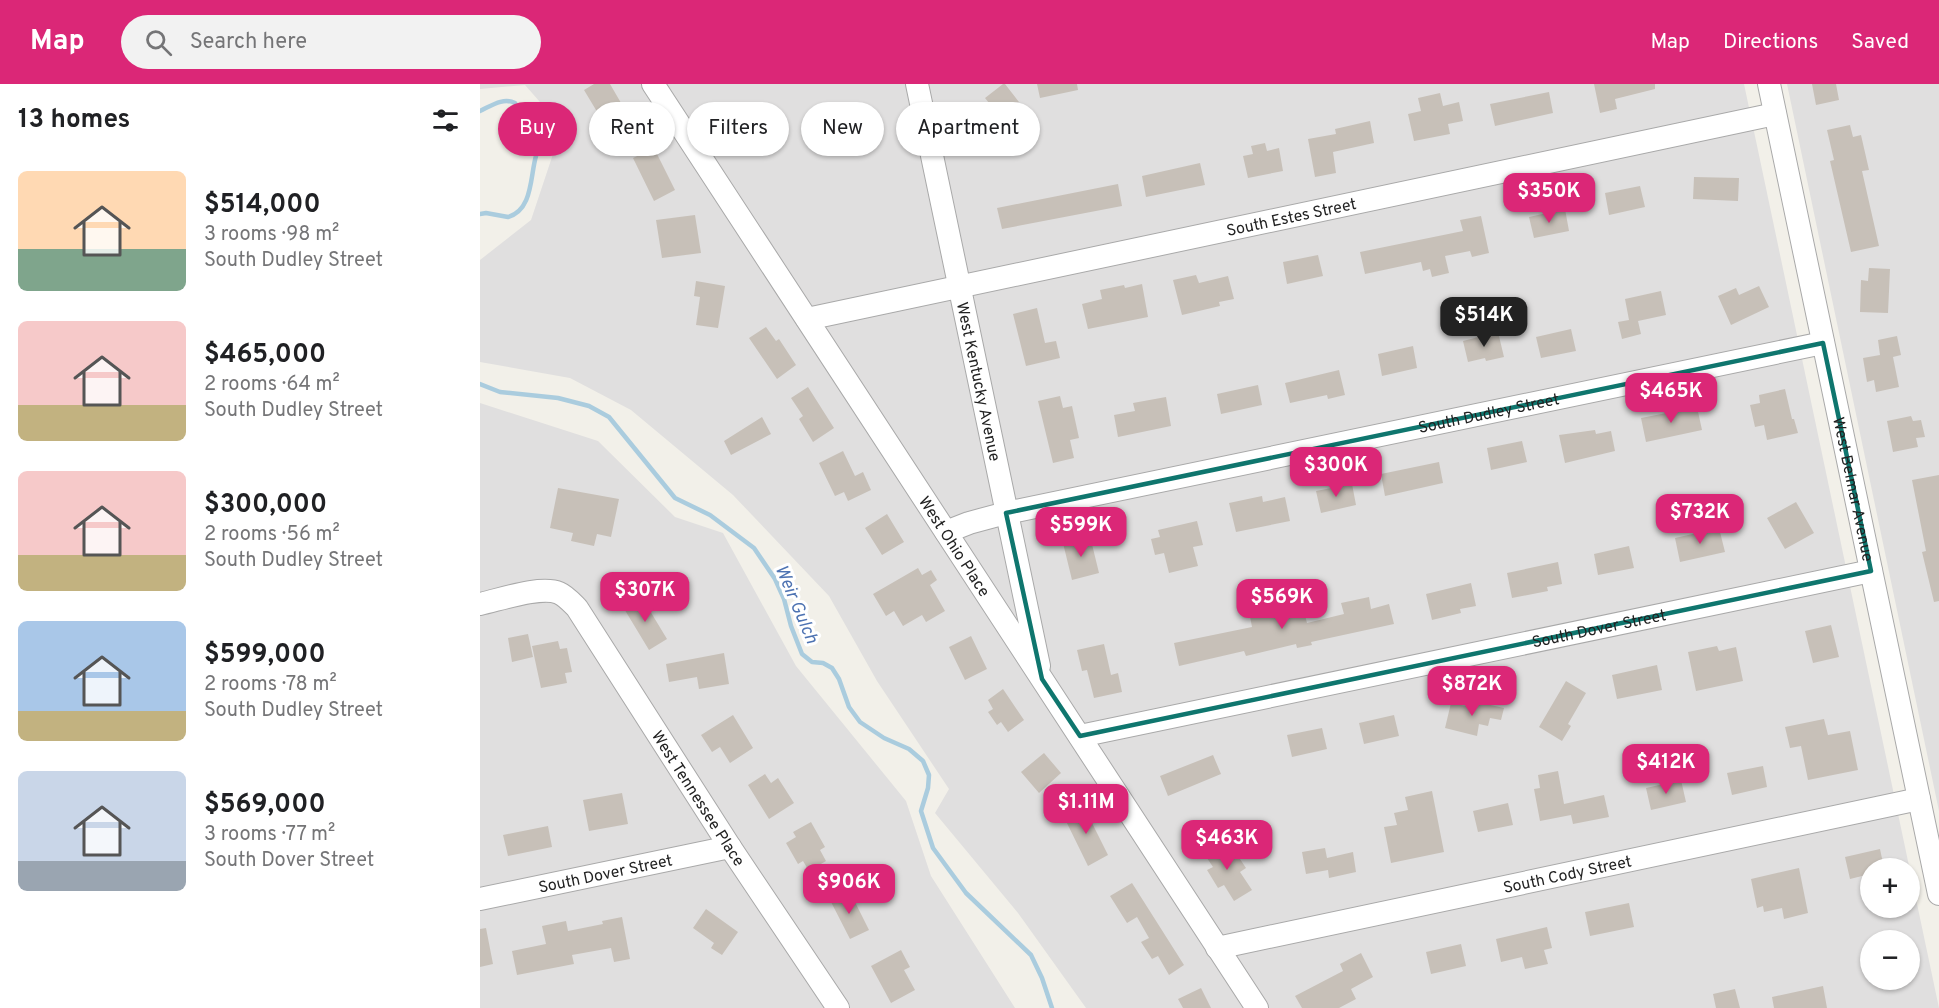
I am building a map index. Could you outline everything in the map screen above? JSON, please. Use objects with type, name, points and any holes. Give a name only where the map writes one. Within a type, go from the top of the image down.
[{"type":"street","name":"West Ohio Place","points":[[654,84],[1257,1008]]},
{"type":"street","name":"West Kentucky Avenue","points":[[917,84],[1042,679]]},
{"type":"street","name":"West Belmar Avenue","points":[[1769,84],[1939,894]]},
{"type":"street","name":"South Estes Street","points":[[807,319],[1775,114]]},
{"type":"street","name":"South Dudley Street","points":[[946,532],[969,522],[1006,513],[1823,343]]},
{"type":"street","name":"South Dover Street","points":[[1080,736],[1871,571]]},
{"type":"street","name":"West Tennessee Place","points":[[480,604],[531,593],[558,592],[577,608],[730,847],[838,1008]]},
{"type":"street","name":"South Cody Street","points":[[1217,948],[1919,799]]},
{"type":"street","name":"South Dover Street","points":[[480,899],[730,847]]},
{"type":"highlighted area","points":[[1823,343],[1871,571],[1080,736],[1042,679],[1006,513]]},
{"type":"shaded area","points":[[480,84],[1744,84],[1907,858],[1860,858],[1860,918],[1920,918],[1939,1008],[1086,1008],[1018,913],[935,813],[949,789],[877,681],[829,596],[733,495],[631,410],[570,378],[480,362],[480,260],[531,220],[552,156],[577,156],[577,102],[540,102],[525,85],[480,89]]},
{"type":"shaded area","points":[[1787,84],[1939,84],[1939,811]]},
{"type":"shaded area","points":[[480,403],[598,441],[675,517],[723,533],[796,666],[906,801],[931,876],[1015,1008],[480,1008]]},
{"type":"building","points":[[594,84],[610,84],[620,102],[591,102],[584,90]]},
{"type":"building","points":[[1005,84],[1019,102],[988,102],[985,98]]},
{"type":"building","points":[[1037,84],[1077,84],[1078,90],[1040,98]]},
{"type":"building","points":[[1594,84],[1655,84],[1655,89],[1615,99],[1617,109],[1600,113]]},
{"type":"building","points":[[1812,84],[1836,84],[1839,100],[1816,105]]},
{"type":"building","points":[[1549,92],[1553,113],[1495,126],[1490,104]]},
{"type":"building","points":[[1440,93],[1443,106],[1459,102],[1463,121],[1448,124],[1450,134],[1414,141],[1408,114],[1421,111],[1418,98]]},
{"type":"building","points":[[1370,121],[1374,143],[1333,152],[1336,173],[1315,177],[1308,139],[1336,134],[1335,129]]},
{"type":"building","points":[[1850,125],[1853,137],[1861,135],[1869,170],[1862,171],[1879,246],[1851,252],[1830,161],[1834,160],[1827,130]]},
{"type":"building","points":[[1265,143],[1267,151],[1279,148],[1283,171],[1248,178],[1243,156],[1253,154],[1251,146]]},
{"type":"building","points":[[658,156],[675,190],[654,201],[633,158]]},
{"type":"building","points":[[1200,163],[1205,185],[1146,197],[1142,176]]},
{"type":"building","points":[[1694,177],[1739,178],[1738,201],[1693,199]]},
{"type":"building","points":[[1118,184],[1122,206],[1002,229],[997,208]]},
{"type":"building","points":[[1640,186],[1645,207],[1609,215],[1605,193]]},
{"type":"building","points":[[1565,209],[1569,231],[1534,238],[1529,217]]},
{"type":"building","points":[[695,215],[701,253],[662,258],[656,220]]},
{"type":"building","points":[[1481,216],[1489,253],[1472,257],[1470,251],[1445,256],[1449,273],[1432,277],[1430,269],[1423,271],[1421,262],[1365,274],[1360,252],[1463,231],[1460,220]]},
{"type":"building","points":[[1318,255],[1323,276],[1287,284],[1283,262]]},
{"type":"building","points":[[1869,268],[1890,269],[1888,313],[1860,312],[1861,280],[1868,281]]},
{"type":"building","points":[[1196,275],[1199,283],[1228,276],[1234,299],[1219,302],[1220,306],[1182,315],[1173,280]]},
{"type":"building","points":[[696,281],[725,286],[718,328],[696,325],[700,297],[694,296]]},
{"type":"building","points":[[1142,284],[1148,317],[1088,329],[1082,304],[1102,299],[1100,290]]},
{"type":"building","points":[[1759,286],[1769,307],[1731,325],[1718,296],[1736,288],[1739,295]]},
{"type":"building","points":[[1661,291],[1666,315],[1638,321],[1641,334],[1622,339],[1618,322],[1629,320],[1625,299]]},
{"type":"building","points":[[1037,308],[1045,343],[1056,341],[1060,358],[1026,366],[1013,314]]},
{"type":"building","points":[[766,327],[776,341],[779,339],[796,365],[777,379],[749,338]]},
{"type":"building","points":[[1571,329],[1576,351],[1541,358],[1536,337]]},
{"type":"building","points":[[1498,332],[1504,357],[1468,362],[1463,341]]},
{"type":"building","points":[[1897,336],[1901,355],[1893,357],[1899,387],[1876,392],[1874,380],[1867,382],[1863,358],[1880,355],[1878,340]]},
{"type":"building","points":[[1413,346],[1417,368],[1382,376],[1378,354]]},
{"type":"building","points":[[1339,370],[1345,395],[1328,399],[1327,395],[1290,403],[1285,383]]},
{"type":"building","points":[[1258,385],[1262,405],[1221,414],[1217,394]]},
{"type":"building","points":[[808,387],[834,428],[813,442],[799,419],[803,416],[791,398]]},
{"type":"building","points":[[1785,389],[1798,433],[1767,440],[1764,425],[1755,427],[1750,405],[1760,403],[1759,395]]},
{"type":"building","points":[[1060,396],[1063,408],[1072,406],[1079,438],[1070,440],[1074,458],[1053,463],[1038,401]]},
{"type":"building","points":[[1166,397],[1171,426],[1118,437],[1114,415],[1135,411],[1133,403]]},
{"type":"building","points":[[1697,407],[1702,430],[1646,442],[1641,418]]},
{"type":"building","points":[[1911,416],[1913,421],[1921,420],[1925,437],[1916,438],[1918,447],[1893,452],[1887,421]]},
{"type":"building","points":[[762,417],[771,434],[731,455],[724,441]]},
{"type":"building","points":[[1595,430],[1596,434],[1611,431],[1615,451],[1565,463],[1559,435]]},
{"type":"building","points":[[1522,441],[1527,462],[1491,470],[1487,448]]},
{"type":"building","points":[[843,451],[855,476],[863,472],[871,490],[848,501],[844,492],[835,496],[819,463]]},
{"type":"building","points":[[1439,462],[1443,483],[1385,496],[1381,474]]},
{"type":"building","points":[[1939,475],[1939,601],[1934,602],[1922,552],[1926,551],[1912,480]]},
{"type":"building","points":[[1352,484],[1356,505],[1321,513],[1316,491]]},
{"type":"building","points":[[558,488],[619,499],[611,537],[597,534],[594,546],[571,541],[573,533],[550,528]]},
{"type":"building","points":[[1262,496],[1263,502],[1285,497],[1290,521],[1236,532],[1229,503]]},
{"type":"building","points":[[1796,502],[1814,533],[1785,549],[1767,518]]},
{"type":"building","points":[[887,514],[904,542],[882,555],[865,528]]},
{"type":"building","points":[[1197,521],[1203,545],[1193,547],[1198,566],[1169,573],[1164,553],[1155,555],[1151,539],[1160,537],[1158,530]]},
{"type":"building","points":[[1719,528],[1725,552],[1680,562],[1675,538]]},
{"type":"building","points":[[1090,536],[1099,573],[1072,580],[1063,543]]},
{"type":"building","points":[[1629,546],[1634,568],[1598,575],[1594,554]]},
{"type":"building","points":[[1558,562],[1562,584],[1547,587],[1548,591],[1512,598],[1507,573]]},
{"type":"building","points":[[918,568],[922,575],[931,570],[937,580],[930,585],[945,611],[926,622],[922,615],[903,626],[894,611],[886,616],[873,594]]},
{"type":"building","points":[[1471,583],[1476,606],[1460,609],[1461,613],[1432,620],[1426,594]]},
{"type":"building","points":[[1267,591],[1273,618],[1304,611],[1307,623],[1344,614],[1341,603],[1369,597],[1371,609],[1389,604],[1394,624],[1311,642],[1312,645],[1297,648],[1296,644],[1246,656],[1244,651],[1179,666],[1174,643],[1252,627],[1246,595]]},
{"type":"building","points":[[641,596],[667,639],[649,650],[623,607]]},
{"type":"building","points":[[1831,625],[1839,657],[1813,663],[1805,631]]},
{"type":"building","points":[[528,634],[533,657],[512,662],[508,638]]},
{"type":"building","points":[[971,636],[987,669],[965,680],[949,647]]},
{"type":"building","points":[[558,641],[560,649],[567,648],[572,672],[565,673],[567,683],[541,688],[532,646]]},
{"type":"building","points":[[1104,644],[1111,675],[1118,673],[1122,692],[1094,698],[1087,670],[1082,671],[1077,650]]},
{"type":"building","points":[[1717,646],[1719,651],[1736,647],[1743,681],[1696,691],[1688,652]]},
{"type":"building","points":[[724,653],[729,684],[699,689],[697,677],[669,682],[666,664]]},
{"type":"building","points":[[1657,665],[1662,690],[1617,699],[1612,675]]},
{"type":"building","points":[[1566,681],[1586,693],[1568,724],[1571,726],[1562,741],[1539,727]]},
{"type":"building","points":[[1003,689],[1024,720],[1008,732],[1001,722],[997,725],[988,712],[993,709],[988,700]]},
{"type":"building","points":[[1468,700],[1504,708],[1501,720],[1490,718],[1488,726],[1479,724],[1477,736],[1445,728],[1451,703],[1466,706]]},
{"type":"building","points":[[733,715],[753,748],[730,763],[720,747],[712,752],[701,735]]},
{"type":"building","points":[[1394,715],[1399,736],[1364,744],[1359,723]]},
{"type":"building","points":[[1824,719],[1828,735],[1850,731],[1858,770],[1808,780],[1801,746],[1790,748],[1785,727]]},
{"type":"building","points":[[1322,728],[1327,749],[1292,757],[1287,735]]},
{"type":"building","points":[[1044,753],[1061,773],[1039,793],[1021,772]]},
{"type":"building","points":[[1213,755],[1221,774],[1168,796],[1160,776]]},
{"type":"building","points":[[1763,766],[1767,787],[1732,795],[1727,773]]},
{"type":"building","points":[[1558,771],[1564,804],[1604,795],[1609,817],[1573,824],[1571,815],[1540,821],[1534,789],[1540,788],[1538,775]]},
{"type":"building","points":[[765,774],[771,783],[778,778],[794,803],[769,819],[748,785]]},
{"type":"building","points":[[1681,780],[1686,802],[1651,810],[1646,788]]},
{"type":"building","points":[[1432,791],[1444,852],[1391,863],[1384,827],[1397,825],[1394,813],[1408,810],[1405,797]]},
{"type":"building","points":[[622,793],[628,824],[589,831],[583,800]]},
{"type":"building","points":[[1508,803],[1513,825],[1478,832],[1473,811]]},
{"type":"building","points":[[1083,805],[1108,855],[1088,866],[1063,815]]},
{"type":"building","points":[[811,822],[825,847],[820,850],[826,861],[809,871],[803,861],[798,864],[786,843],[796,837],[793,832]]},
{"type":"building","points":[[548,826],[552,847],[508,856],[503,835]]},
{"type":"building","points":[[1222,841],[1231,856],[1236,853],[1246,868],[1240,872],[1252,890],[1234,901],[1224,885],[1218,888],[1207,870],[1213,867],[1203,852]]},
{"type":"building","points":[[1325,848],[1327,858],[1353,852],[1356,872],[1329,878],[1328,870],[1306,874],[1302,852]]},
{"type":"building","points":[[1880,849],[1882,858],[1860,858],[1860,876],[1850,879],[1845,857]]},
{"type":"building","points":[[1799,868],[1808,913],[1784,919],[1782,908],[1764,912],[1763,906],[1757,908],[1751,879]]},
{"type":"building","points":[[1132,883],[1184,965],[1169,975],[1158,956],[1152,959],[1141,942],[1149,938],[1137,917],[1127,923],[1110,896]]},
{"type":"building","points":[[849,890],[869,930],[850,939],[830,900]]},
{"type":"building","points":[[1629,903],[1634,927],[1590,936],[1585,912]]},
{"type":"building","points":[[706,909],[738,932],[722,955],[711,948],[714,943],[693,928]]},
{"type":"building","points":[[622,917],[630,959],[614,962],[611,948],[572,955],[574,964],[517,975],[512,951],[546,944],[542,926],[566,921],[568,931],[603,924],[602,921]]},
{"type":"building","points":[[1547,927],[1552,948],[1544,950],[1548,964],[1525,969],[1522,957],[1501,962],[1496,939]]},
{"type":"building","points":[[486,928],[493,964],[480,967],[480,929]]},
{"type":"building","points":[[1461,944],[1466,966],[1431,974],[1426,952]]},
{"type":"building","points":[[901,950],[910,967],[904,970],[915,990],[891,1003],[871,966]]},
{"type":"building","points":[[1361,953],[1373,977],[1351,989],[1356,999],[1339,1008],[1302,1008],[1295,996],[1343,971],[1340,964]]},
{"type":"building","points":[[1823,986],[1827,1008],[1774,1008],[1772,997]]},
{"type":"building","points":[[1201,988],[1211,1008],[1183,1008],[1178,999]]},
{"type":"building","points":[[1735,989],[1740,1008],[1716,1008],[1713,994]]},
{"type":"waterway","name":"Weir Gulch","points":[[480,111],[502,102],[511,101],[525,116],[538,123],[542,135],[529,191],[522,207],[508,217],[480,214]]},
{"type":"waterway","name":"Weir Gulch","points":[[480,384],[500,392],[558,398],[589,406],[609,417],[675,498],[710,515],[754,548],[775,579],[802,654],[812,662],[823,663],[832,668],[839,679],[849,707],[860,722],[884,738],[909,749],[923,761],[929,775],[928,788],[921,811],[933,848],[966,893],[1031,955],[1052,1008]]}]
